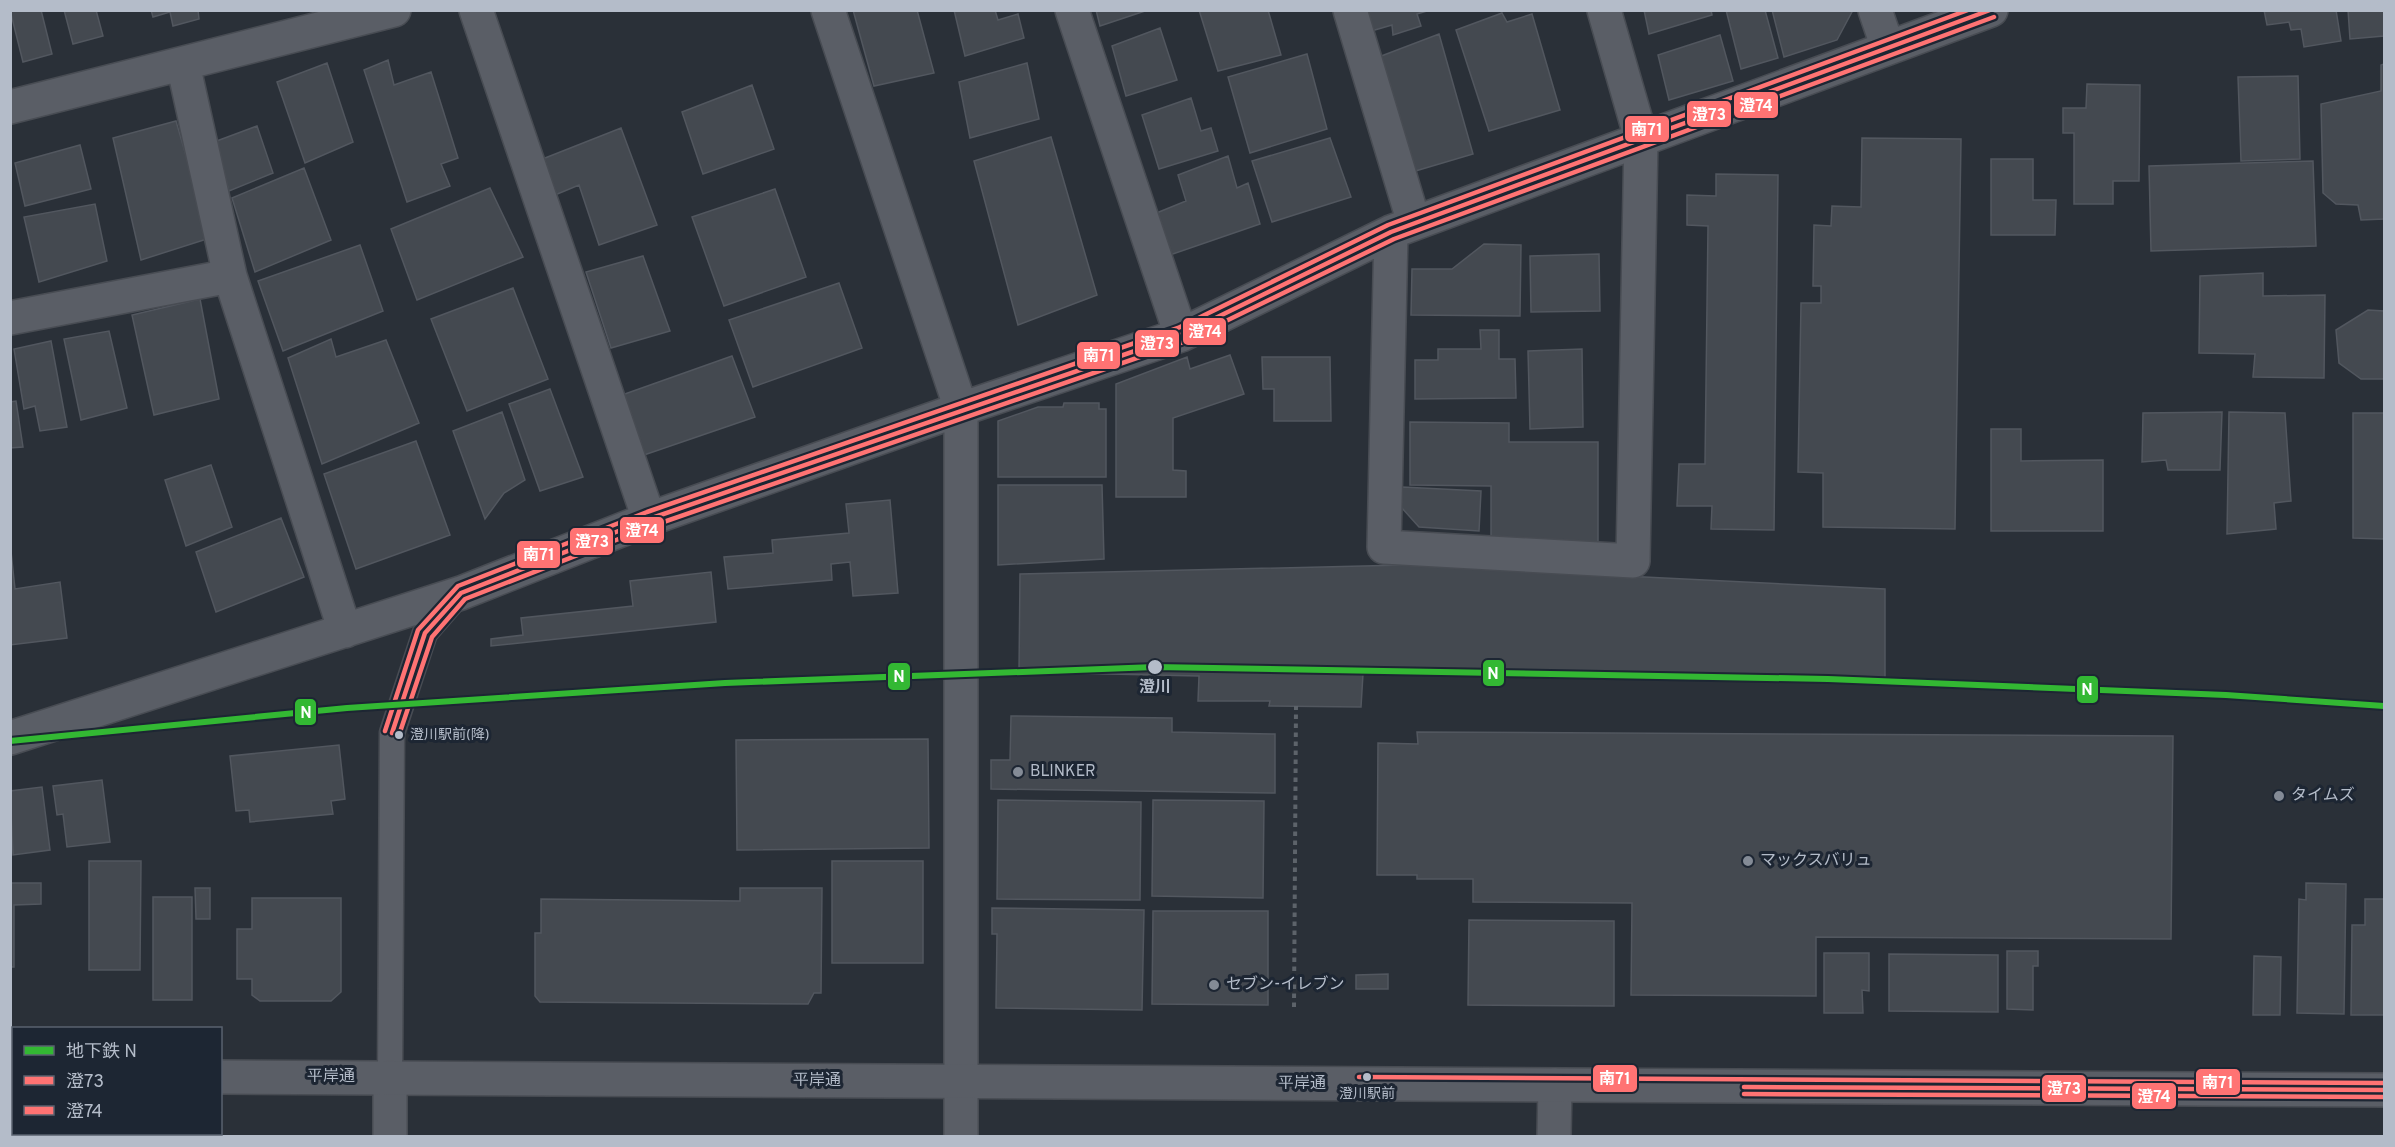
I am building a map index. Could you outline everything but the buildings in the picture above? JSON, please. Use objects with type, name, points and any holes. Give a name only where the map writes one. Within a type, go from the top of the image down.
[{"type":"street","points":[[10,107],[394,10]]},
{"type":"street","points":[[476,10],[649,519]]},
{"type":"street","points":[[828,10],[961,409],[961,1137]]},
{"type":"street","points":[[1072,10],[1181,336]]},
{"type":"street","points":[[1350,10],[1402,227],[1384,547],[1633,561],[1641,138],[1604,10]]},
{"type":"street","points":[[1875,10],[1888,48]]},
{"type":"street","points":[[10,738],[461,593],[649,519],[961,409],[1181,336],[1402,227],[1991,10]]},
{"type":"street","points":[[183,64],[230,276],[345,631]]},
{"type":"street","points":[[10,318],[230,276]]},
{"type":"street","name":"平岸通","points":[[222,1077],[2385,1090]]},
{"type":"street","points":[[390,1077],[390,1137]]},
{"type":"street","points":[[1554,1137],[1555,1085]]},
{"type":"lane","points":[[390,1077],[392,733],[425,633],[461,593]]},
{"type":"path","points":[[1294,1007],[1296,706]]},
{"type":"metro line","name":"N","points":[[10,741],[347,708],[725,683],[1155,667],[1828,679],[2226,695],[2384,706]]},
{"type":"transit line","name":"南71","points":[[385,731],[418,630],[458,586],[647,512],[1178,328],[1388,225],[1968,10]]},
{"type":"transit line","name":"澄73","points":[[392,733],[425,633],[461,593],[649,519],[1181,335],[1391,232],[1990,10]]},
{"type":"transit line","name":"澄74","points":[[399,735],[432,637],[465,599],[652,526],[1183,342],[1394,239],[1994,17]]},
{"type":"transit line","name":"南71","points":[[1359,1077],[2384,1083]]},
{"type":"transit line","name":"澄73","points":[[1744,1087],[2384,1090]]},
{"type":"transit line","name":"澄74","points":[[1744,1094],[2384,1097]]},
{"type":"place","name":"澄川","points":[[1155,667]]},
{"type":"place","name":"澄川駅前(降)","points":[[399,735]]},
{"type":"place","name":"BLINKER","points":[[1018,772]]},
{"type":"place","name":"タイムズ","points":[[2279,796]]},
{"type":"place","name":"マックスバリュ","points":[[1748,861]]},
{"type":"place","name":"セブン-イレブン","points":[[1214,985]]},
{"type":"place","name":"澄川駅前","points":[[1367,1077]]}]
